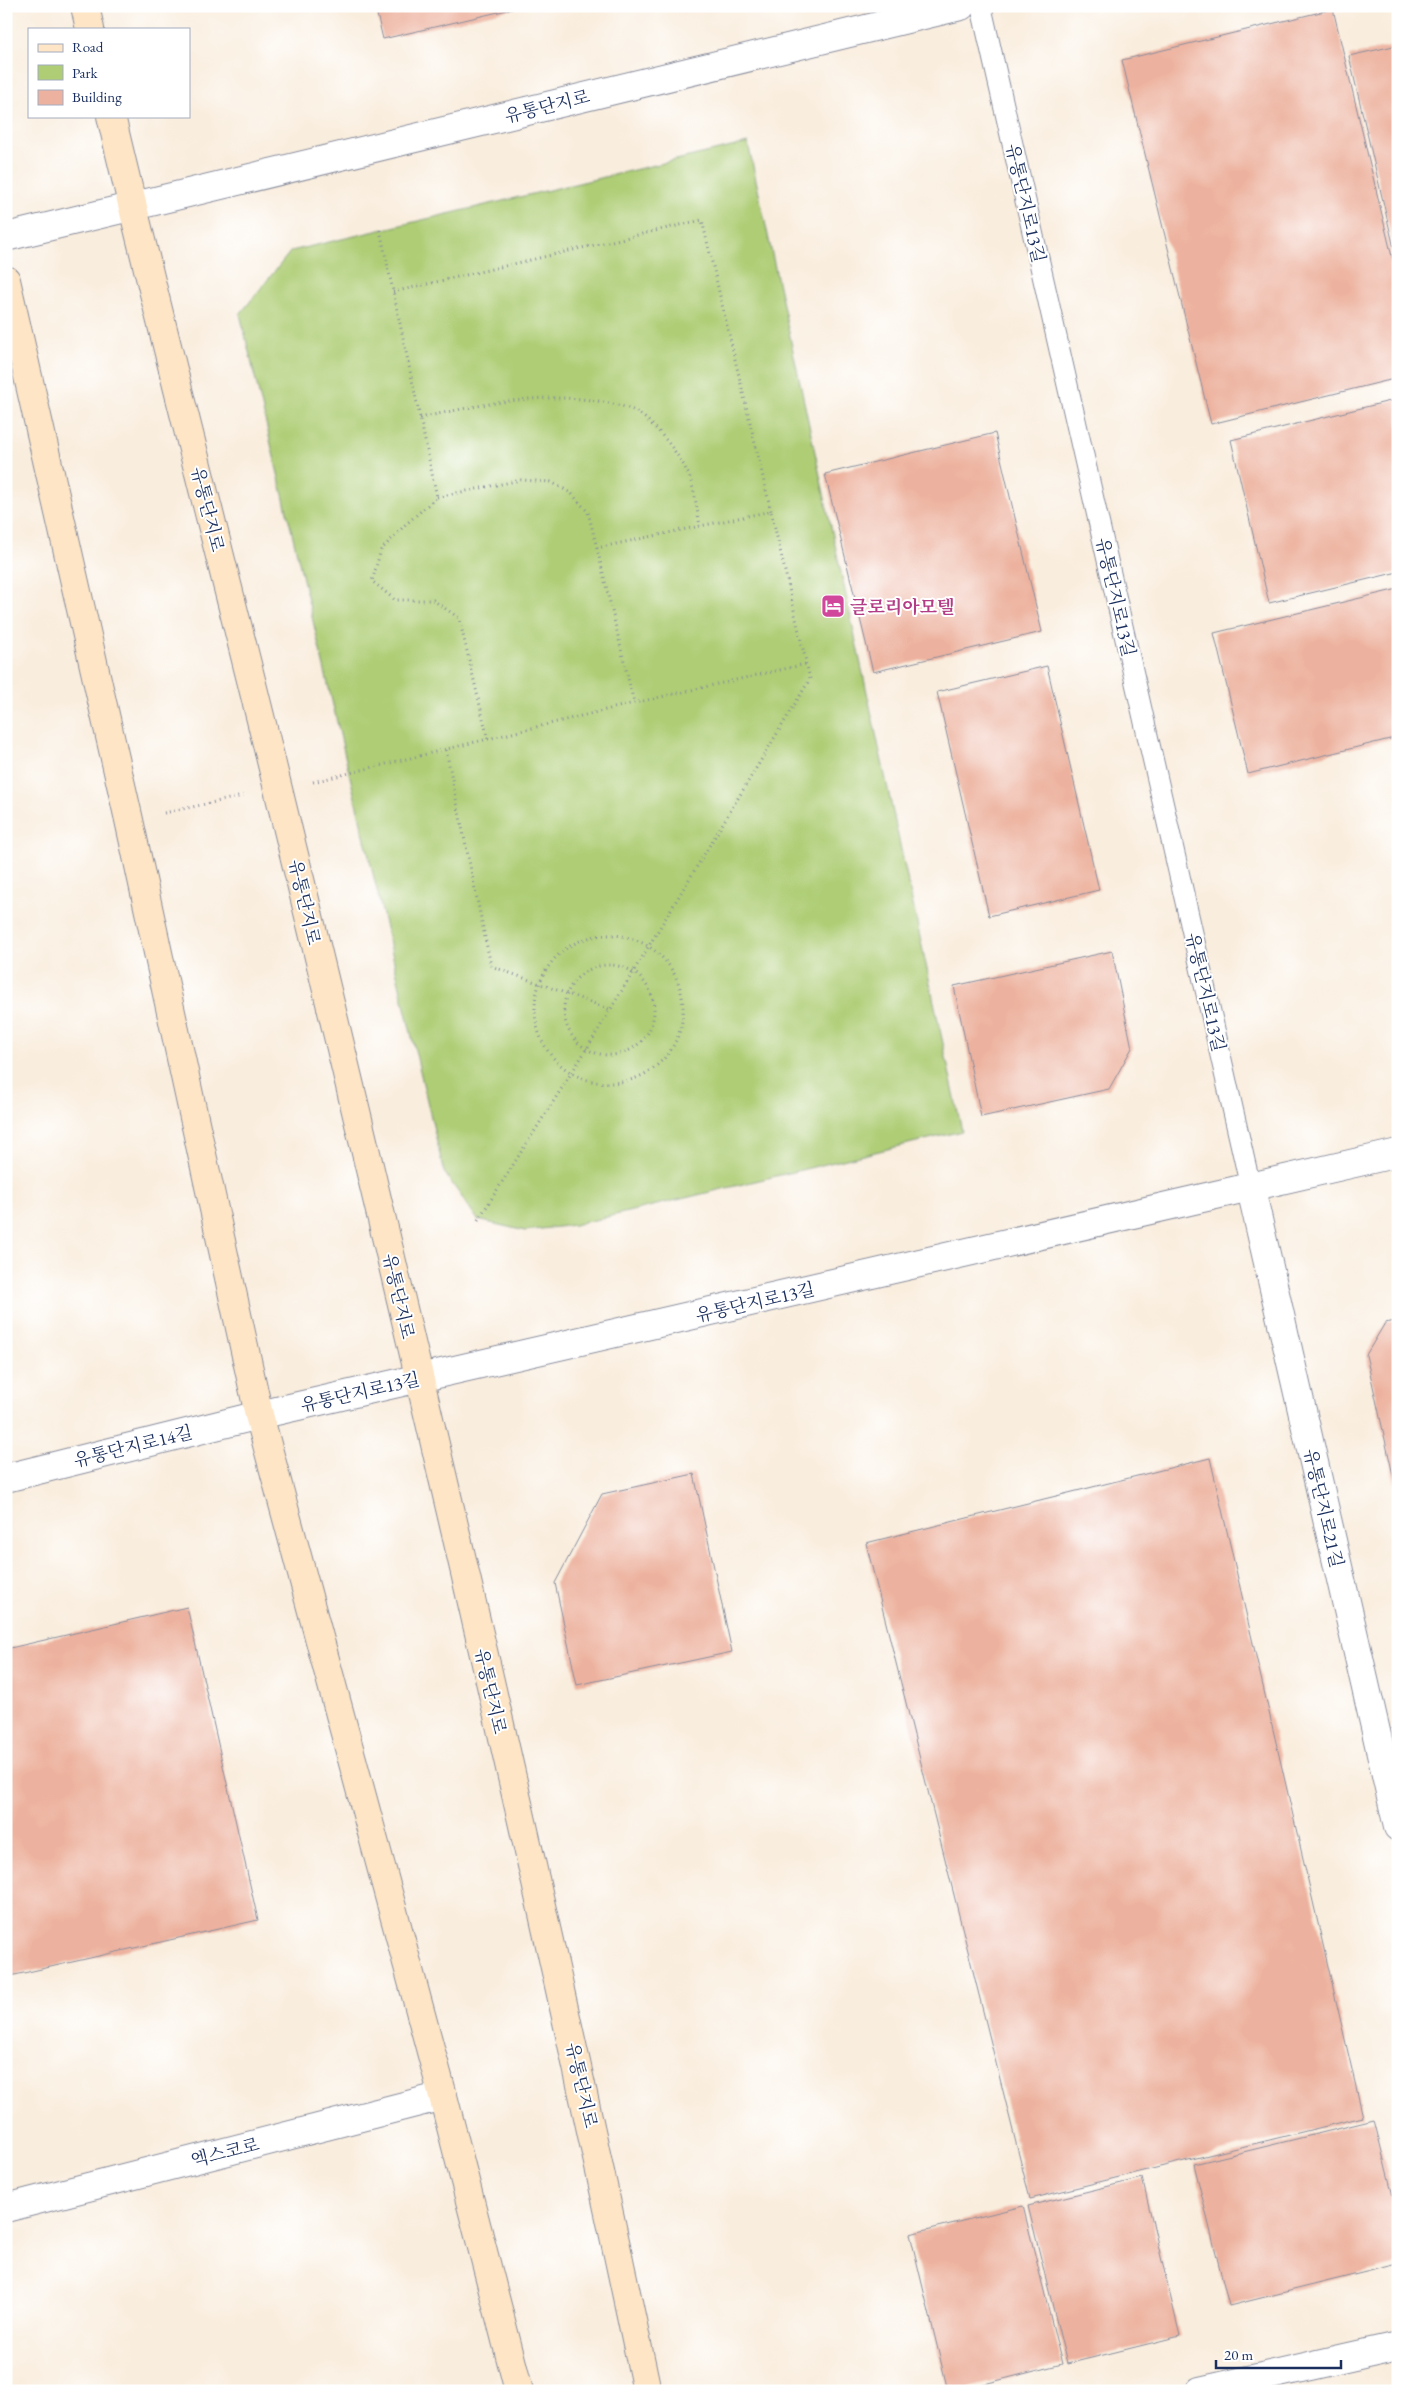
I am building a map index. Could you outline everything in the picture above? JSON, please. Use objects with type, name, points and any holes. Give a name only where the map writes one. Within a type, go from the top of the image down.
[{"type":"main road","points":[[85,6],[90,28]]},
{"type":"main road","name":"유통단지로","points":[[111,118],[278,789],[418,1378],[584,2092],[647,2391]]},
{"type":"main road","points":[[6,280],[129,820],[259,1415],[443,2096],[519,2391]]},
{"type":"street","name":"유통단지로","points":[[6,237],[961,6]]},
{"type":"street","name":"유통단지로13길","points":[[259,1415],[1398,1153]]},
{"type":"street","name":"유통단지로21길","points":[[1251,1188],[1397,1818]]},
{"type":"street","name":"유통단지로14길","points":[[6,1478],[259,1415]]},
{"type":"street","name":"엑스코로","points":[[6,2208],[443,2096]]},
{"type":"street","points":[[1200,2391],[1398,2346]]},
{"type":"lane","name":"유통단지로13길","points":[[981,6],[1251,1188]]},
{"type":"path","points":[[393,292],[702,220],[810,679],[586,1050],[570,1072],[478,1220]]},
{"type":"path","points":[[380,230],[437,497]]},
{"type":"path","points":[[420,418],[483,404],[538,398],[586,400],[630,408],[665,436],[680,460],[689,476],[700,526]]},
{"type":"path","points":[[488,739],[459,618],[433,600],[395,600],[372,581],[381,550],[405,525],[437,497],[521,480],[552,482],[571,493],[588,512],[634,703]]},
{"type":"path","points":[[598,548],[771,511]]},
{"type":"path","points":[[129,820],[278,789],[446,750],[634,703],[806,664]]},
{"type":"path","points":[[446,750],[491,966],[610,1009]]},
{"type":"path","points":[[602,935],[626,937],[648,945],[666,961],[678,982],[683,1005],[681,1029],[670,1052],[652,1070],[630,1081],[605,1084],[580,1078],[558,1064],[543,1044],[536,1020],[536,995],[544,972],[559,954],[579,941],[602,935]]},
{"type":"path","points":[[618,965],[632,971],[643,980],[650,992],[654,1006],[653,1020],[648,1033],[639,1045],[627,1052],[613,1056],[586,1050],[574,1039],[566,1025],[564,1010],[567,994],[574,980],[587,970],[602,966],[618,965]]},
{"type":"green space","points":[[748,143],[962,1131],[574,1225],[525,1231],[478,1220],[444,1172],[240,314],[291,251]]},
{"type":"building","points":[[375,6],[520,6],[520,7],[383,39]]},
{"type":"building","points":[[1333,9],[1398,282],[1398,378],[1211,424],[1122,60]]},
{"type":"building","points":[[1398,45],[1398,261],[1397,261],[1349,56]]},
{"type":"building","points":[[1398,399],[1398,572],[1269,603],[1231,440]]},
{"type":"building","points":[[995,433],[1042,632],[873,672],[825,474]]},
{"type":"building","points":[[1398,589],[1398,737],[1248,774],[1214,633]]},
{"type":"building","points":[[1047,666],[1099,890],[989,916],[937,692]]},
{"type":"building","points":[[1112,951],[1132,1048],[1109,1089],[981,1117],[954,986]]},
{"type":"building","points":[[1398,1320],[1397,1493],[1366,1355],[1385,1323]]},
{"type":"building","points":[[1210,1458],[1363,2117],[1030,2199],[866,1543]]},
{"type":"building","points":[[694,1474],[732,1652],[577,1685],[555,1583],[602,1494]]},
{"type":"building","points":[[187,1607],[258,1920],[6,1977],[6,1649]]},
{"type":"building","points":[[1374,2120],[1398,2216],[1398,2264],[1229,2306],[1194,2164]]},
{"type":"building","points":[[1142,2178],[1180,2336],[1067,2364],[1028,2206]]},
{"type":"building","points":[[1023,2206],[1062,2364],[957,2391],[948,2391],[910,2234]]},
{"type":"place","name":"글로리아모텔","points":[[833,606]]}]
